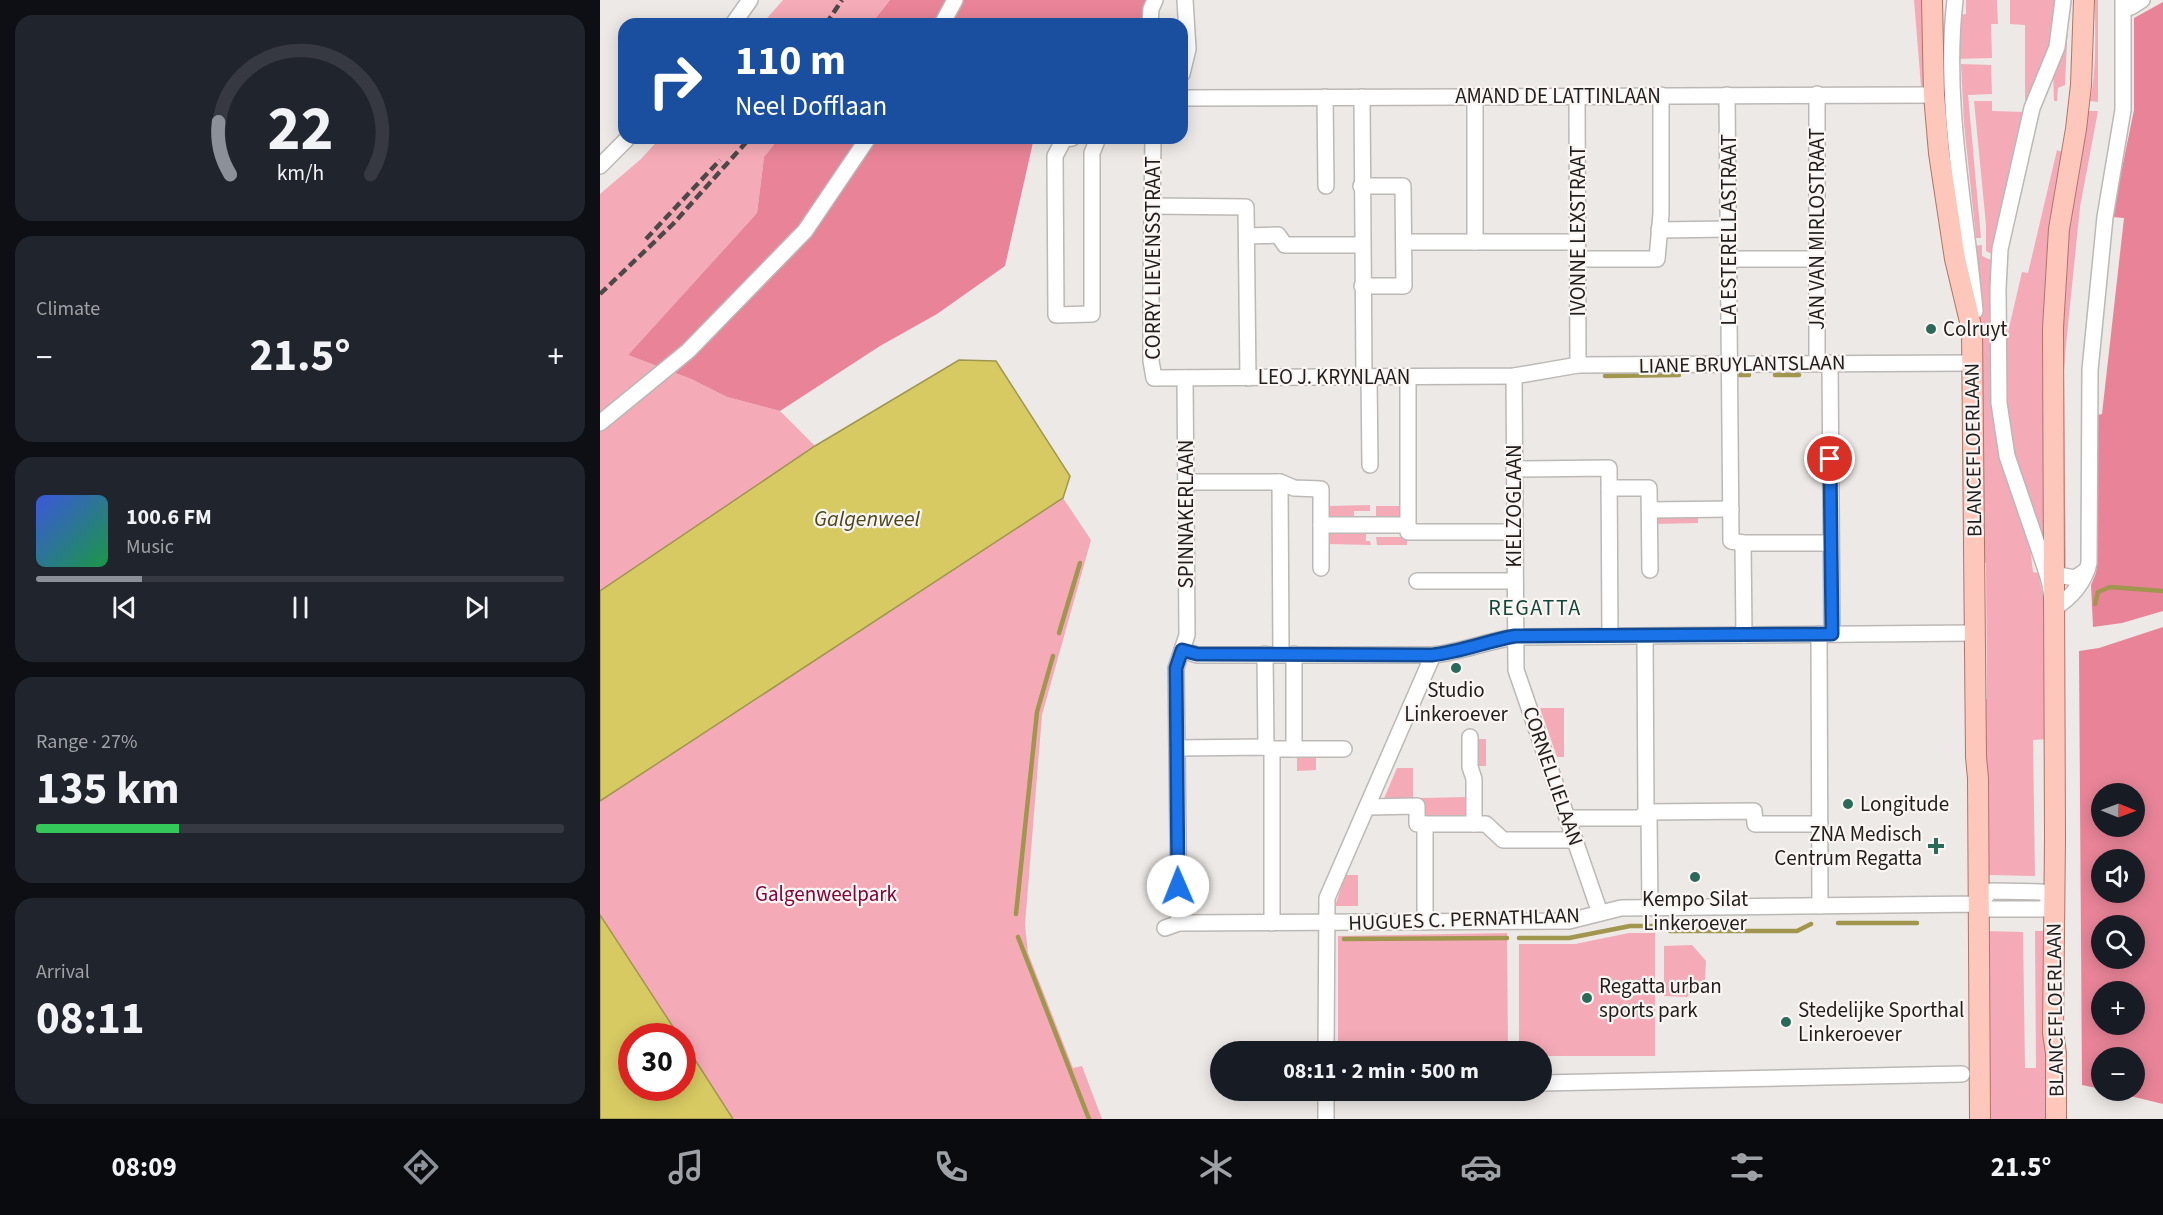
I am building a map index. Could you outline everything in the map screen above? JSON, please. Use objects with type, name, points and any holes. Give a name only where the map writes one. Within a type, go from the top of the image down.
[{"type":"main road","name":"BLANCEFLOERLAAN","points":[[1932,0],[1934,95],[1942,179],[1955,259],[1972,330],[1980,1119]]},
{"type":"main road","name":"BLANCEFLOERLAAN","points":[[2056,1119],[2056,1053],[2053,1033],[2052,379],[2061,211],[2080,96],[2084,0]]},
{"type":"street","points":[[737,18],[750,0]]},
{"type":"street","points":[[945,18],[955,0]]},
{"type":"street","points":[[1150,18],[1155,0]]},
{"type":"street","points":[[1185,0],[1186,18]]},
{"type":"street","points":[[1955,0],[1952,76],[1956,138],[1975,312],[1972,330]]},
{"type":"street","points":[[2052,609],[2050,584],[2003,439],[1999,403],[1998,268],[2032,108],[2057,46],[2063,0]]},
{"type":"street","points":[[2052,609],[2081,584],[2090,554],[2090,370],[2105,217],[2123,110],[2123,3],[2131,7],[2142,0]]},
{"type":"street","name":"JAN VAN MIRLOSTRAAT","points":[[1817,94],[1817,259],[1824,363],[1831,543],[1820,824],[1820,906]]},
{"type":"street","points":[[1578,259],[1657,259],[1661,214],[1661,95]]},
{"type":"street","name":"LA ESTERELLASTRAAT","points":[[1727,95],[1731,509],[1737,542],[1744,635]]},
{"type":"street","name":"AMAND DE LATTINLAAN","points":[[1188,98],[1934,95]]},
{"type":"street","name":"IVONNE LEXSTRAAT","points":[[1577,96],[1578,365]]},
{"type":"street","points":[[1325,97],[1326,186]]},
{"type":"street","points":[[1362,97],[1362,286],[1370,465]]},
{"type":"street","points":[[1475,97],[1475,242]]},
{"type":"street","points":[[600,166],[622,144]]},
{"type":"street","points":[[600,423],[688,351],[806,231],[864,144]]},
{"type":"street","points":[[1061,144],[1055,156],[1056,315],[1092,314],[1092,153],[1096,144]]},
{"type":"street","name":"CORRY LIEVENSSTRAAT","points":[[1153,144],[1151,341],[1154,378]]},
{"type":"street","points":[[1361,186],[1403,186],[1404,242],[1404,286],[1362,286]]},
{"type":"street","points":[[1152,206],[1246,207],[1248,378]]},
{"type":"street","points":[[1658,238],[1729,229]]},
{"type":"street","points":[[1247,236],[1278,235],[1285,245],[1362,245]]},
{"type":"street","points":[[1404,242],[1578,242]]},
{"type":"street","points":[[1729,259],[1817,259]]},
{"type":"street","name":"LIANE BRUYLANTSLAAN","points":[[1514,376],[1578,365],[1972,363]]},
{"type":"street","name":"LEO J. KRYNLAAN","points":[[1154,378],[1514,376]]},
{"type":"street","name":"KIELZOGLAAN","points":[[1514,376],[1515,636]]},
{"type":"street","points":[[1408,377],[1412,529]]},
{"type":"street","name":"SPINNAKERLAAN","points":[[1172,925],[1183,748],[1176,668],[1187,635],[1185,378]]},
{"type":"street","points":[[1514,469],[1610,468],[1610,636]]},
{"type":"street","points":[[1186,482],[1280,482],[1294,489],[1321,489],[1322,568]]},
{"type":"street","points":[[1280,482],[1280,654],[1294,678],[1294,747]]},
{"type":"street","points":[[1609,488],[1650,488],[1650,570]]},
{"type":"street","points":[[1650,510],[1731,509]]},
{"type":"street","points":[[1321,525],[1514,532]]},
{"type":"street","points":[[1737,542],[1831,543]]},
{"type":"street","points":[[2053,574],[2075,578],[2087,570]]},
{"type":"street","points":[[1417,582],[1515,581]]},
{"type":"street","points":[[1182,650],[1197,654],[1432,655],[1450,653],[1515,636],[1974,633]]},
{"type":"street","name":"CORNELLIELAAN","points":[[1515,636],[1516,670],[1600,913]]},
{"type":"street","points":[[1646,636],[1646,812],[1649,818],[1650,908]]},
{"type":"street","points":[[1272,923],[1272,796],[1265,678],[1280,654]]},
{"type":"street","points":[[1326,1041],[1327,898],[1432,655]]},
{"type":"street","points":[[1470,737],[1470,767],[1474,779],[1477,824]]},
{"type":"street","points":[[1183,748],[1344,749]]},
{"type":"street","points":[[1367,807],[1417,807],[1417,824],[1425,826],[1486,824],[1503,840],[1575,840]]},
{"type":"street","points":[[1568,818],[1640,818],[1646,812],[1754,811],[1755,824],[1820,824]]},
{"type":"street","points":[[1425,826],[1425,922]]},
{"type":"street","name":"BLANCEFLOERLAAN","points":[[1978,904],[1991,891],[2042,892],[2054,900]]},
{"type":"street","name":"HUGUES C. PERNATHLAAN","points":[[1172,925],[1569,921],[1621,908],[1978,904]]},
{"type":"street","points":[[1552,1083],[1962,1074]]},
{"type":"street","points":[[1326,1101],[1326,1119]]},
{"type":"green space","points":[[783,0],[890,0],[876,18],[767,18]]},
{"type":"green space","points":[[1914,0],[1927,0],[1926,86],[1921,86]]},
{"type":"green space","points":[[1966,0],[1997,0],[1998,24],[1991,24],[1992,58],[1956,59],[1958,15],[1966,14]]},
{"type":"green space","points":[[2010,0],[2058,0],[2050,47],[2027,104],[2025,104],[2025,25],[2010,24]]},
{"type":"green space","points":[[2069,0],[2065,85],[2058,88],[2057,101],[2054,101],[2053,71]]},
{"type":"green space","points":[[2095,0],[2098,0],[2098,102],[2090,101],[2095,64]]},
{"type":"green space","points":[[1961,64],[1991,65],[1992,94],[1968,95],[1981,238],[1976,238],[1964,124]]},
{"type":"green space","points":[[1974,101],[1992,101],[1992,111],[2025,112],[1994,255],[1986,251],[1986,225]]},
{"type":"green space","points":[[2088,111],[2098,111],[2080,207],[2064,371],[2066,571],[2062,568],[2060,373],[2069,204]]},
{"type":"green space","points":[[655,144],[774,144],[764,157],[757,213],[628,355],[691,379],[727,397],[780,411],[815,446],[600,591],[600,194],[641,159]]},
{"type":"green space","points":[[2057,150],[2064,153],[2054,197],[2049,255],[2045,547],[2007,439],[2005,345],[2022,272],[2028,273]]},
{"type":"green space","points":[[1982,245],[1982,256],[1993,261],[1995,400],[2030,547],[2033,572],[2038,573],[2045,605],[2047,739],[2033,740],[2035,876],[1989,875],[1984,700],[1987,699],[1986,563],[1983,563],[1980,310],[1973,246]]},
{"type":"green space","name":"Galgenweelpark","points":[[1063,498],[1091,540],[1042,715],[1025,925],[1028,953],[1073,1068],[1082,1066],[1102,1119],[733,1119],[696,1061],[696,1023],[671,1023],[600,915],[600,801]]},
{"type":"green space","points":[[1370,505],[1370,511],[1354,511],[1354,517],[1328,517],[1328,506]]},
{"type":"green space","points":[[1376,506],[1407,506],[1407,517],[1376,517]]},
{"type":"green space","points":[[1698,517],[1698,523],[1655,524],[1655,518]]},
{"type":"green space","points":[[1328,532],[1366,532],[1366,541],[1370,541],[1371,545],[1328,544]]},
{"type":"green space","points":[[1376,537],[1407,537],[1407,545],[1377,545]]},
{"type":"green space","points":[[1540,708],[1564,708],[1564,757],[1557,757]]},
{"type":"green space","points":[[1473,739],[1486,739],[1486,766],[1473,766]]},
{"type":"green space","points":[[1297,754],[1316,754],[1316,770],[1297,771]]},
{"type":"green space","points":[[1397,768],[1413,768],[1413,803],[1382,803]]},
{"type":"green space","points":[[1470,797],[1470,820],[1421,820],[1421,798]]},
{"type":"green space","points":[[1345,875],[1358,875],[1358,906],[1335,906]]},
{"type":"green space","points":[[1985,931],[2023,932],[2025,1068],[2036,1068],[2035,931],[2043,931],[2043,1032],[2049,1053],[2050,1119],[1986,1119]]},
{"type":"green space","points":[[1507,933],[1508,1041],[1338,1041],[1338,936]]},
{"type":"green space","name":"Regatta urban sports park","points":[[1629,933],[1655,933],[1655,1056],[1552,1056],[1552,1041],[1519,1041],[1519,944],[1575,944]]},
{"type":"green space","points":[[1692,945],[1706,961],[1705,981],[1687,997],[1664,996],[1664,946]]},
{"type":"shaded area","points":[[890,0],[1146,0],[1142,18],[876,18]]},
{"type":"shaded area","points":[[2163,2],[2163,611],[2122,623],[2093,627],[2091,585],[2097,563],[2097,415],[2102,414],[2124,218],[2112,217],[2134,110],[2134,18]]},
{"type":"shaded area","points":[[774,144],[1033,144],[1005,266],[937,314],[880,346],[780,411],[727,397],[691,379],[628,355],[757,213],[764,157]]},
{"type":"shaded area","points":[[2163,627],[2163,1104],[2145,1100],[2145,1047],[2091,1047],[2091,1087],[2082,1085],[2079,651],[2099,648]]},
{"type":"water","name":"Galgenweel","points":[[959,360],[996,361],[1070,476],[1063,498],[600,801],[600,591],[815,446]]},
{"type":"water","points":[[600,915],[671,1023],[618,1023],[618,1101],[696,1101],[696,1061],[733,1119],[600,1119]]},
{"type":"waterway","points":[[1605,376],[1679,375]]},
{"type":"waterway","points":[[1737,375],[1749,375]]},
{"type":"waterway","points":[[1775,375],[1799,375]]},
{"type":"waterway","points":[[1059,633],[1080,563]]},
{"type":"waterway","points":[[2095,604],[2098,592],[2110,587],[2163,591]]},
{"type":"waterway","points":[[1016,914],[1037,712],[1053,656]]},
{"type":"waterway","points":[[1838,923],[1917,923]]},
{"type":"waterway","points":[[1670,931],[1797,931],[1811,924]]},
{"type":"waterway","points":[[1519,938],[1569,938],[1630,926],[1655,926]]},
{"type":"waterway","points":[[1018,937],[1089,1119]]},
{"type":"waterway","points":[[1344,939],[1507,938]]},
{"type":"railway","points":[[830,18],[842,0]]},
{"type":"railway","points":[[600,294],[673,224],[745,144]]},
{"type":"railway","points":[[646,239],[720,160]]},
{"type":"place","name":"Colruyt","points":[[1931,329]]},
{"type":"place","name":"Studio Linkeroever","points":[[1456,668]]},
{"type":"place","name":"Longitude","points":[[1848,804]]},
{"type":"place","name":"ZNA Medisch Centrum Regatta","points":[[1936,846]]},
{"type":"place","name":"Kempo Silat Linkeroever","points":[[1695,877]]},
{"type":"place","name":"Regatta urban sports park","points":[[1587,998]]},
{"type":"place","name":"Stedelijke Sporthal Linkeroever","points":[[1786,1022]]},
{"type":"district","name":"REGATTA","points":[[1535,608]]},
{"type":"route","points":[[1178,886],[1176,668],[1182,650],[1197,654],[1432,655],[1450,653],[1515,636],[1832,634],[1830,459]]}]
